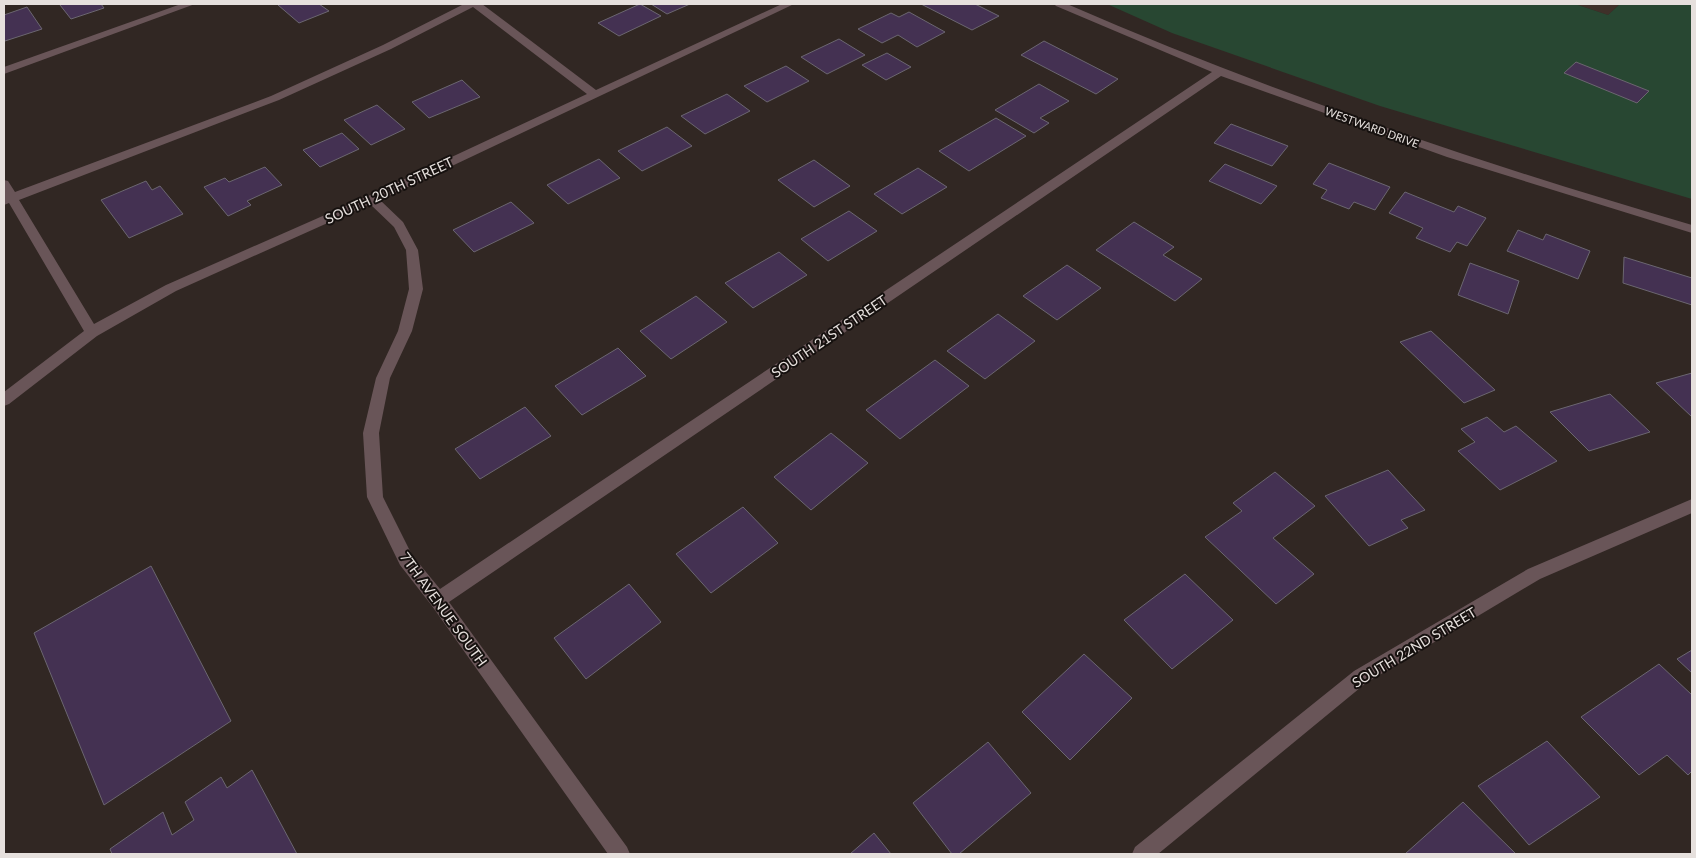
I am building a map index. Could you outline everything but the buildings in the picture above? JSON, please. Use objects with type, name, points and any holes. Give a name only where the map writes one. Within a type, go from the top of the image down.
[{"type":"street","points":[[4,71],[190,4]]},
{"type":"street","points":[[8,199],[275,98],[387,47],[471,4]]},
{"type":"street","points":[[476,4],[595,95]]},
{"type":"street","name":"SOUTH 20TH STREET","points":[[4,400],[92,332],[171,288],[372,199],[788,4]]},
{"type":"street","name":"WESTWARD DRIVE","points":[[1059,4],[1220,72],[1420,145],[1692,229]]},
{"type":"street","name":"SOUTH 21ST STREET","points":[[438,600],[1220,72]]},
{"type":"street","points":[[4,184],[8,199],[92,332]]},
{"type":"street","name":"7TH AVENUE SOUTH","points":[[372,199],[399,225],[412,250],[416,289],[405,331],[383,378],[371,433],[375,497],[406,560],[438,600],[620,854]]},
{"type":"street","name":"SOUTH 22ND STREET","points":[[1142,854],[1360,677],[1534,574],[1692,506]]},
{"type":"shaded area","points":[[1575,4],[1620,4],[1608,15]]},
{"type":"green space","points":[[1107,4],[1575,4],[1608,15],[1620,4],[1692,4],[1692,199],[1380,106],[1172,33]]}]
